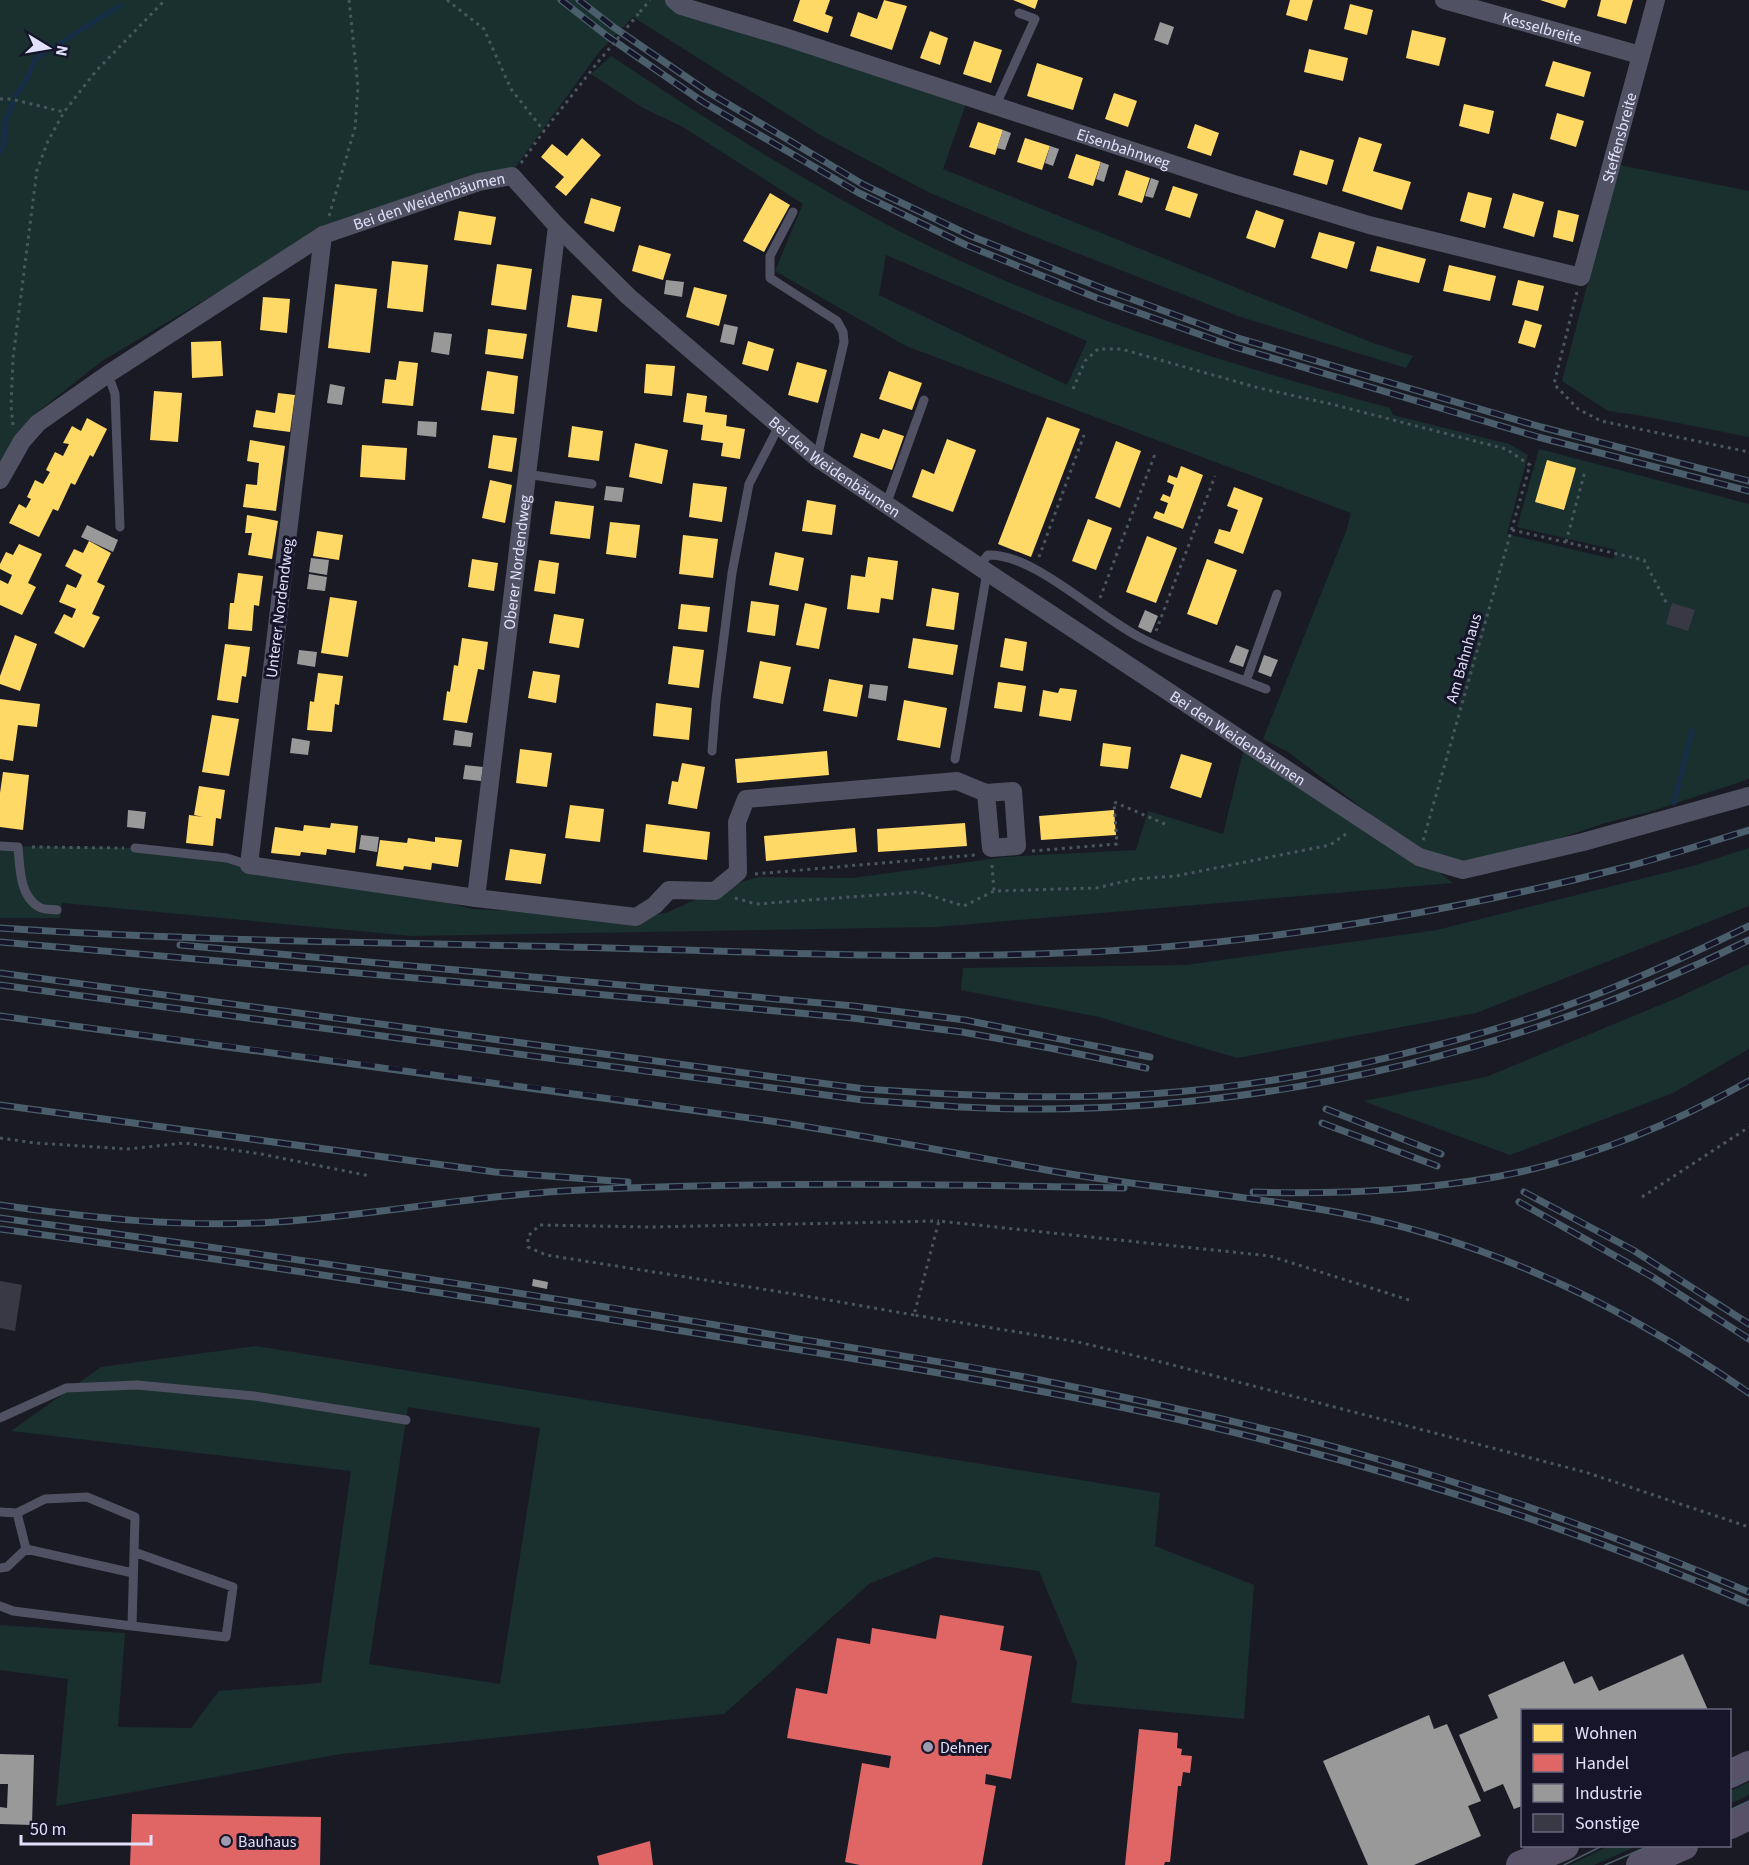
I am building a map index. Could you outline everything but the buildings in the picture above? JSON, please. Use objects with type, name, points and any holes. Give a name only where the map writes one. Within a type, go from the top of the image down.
[{"type":"main road","points":[[1731,1774],[1749,1765]]},
{"type":"main road","points":[[1731,1825],[1749,1816]]},
{"type":"main road","points":[[1520,1865],[1560,1847]]},
{"type":"main road","points":[[1640,1865],[1680,1847]]},
{"type":"street","name":"Eisenbahnweg","points":[[674,0],[681,6],[785,37],[995,107],[1369,225],[1581,277]]},
{"type":"street","name":"Kesselbreite","points":[[1444,0],[1640,55]]},
{"type":"street","name":"Steffensbreite","points":[[1581,277],[1656,0]]},
{"type":"street","name":"Bei den Weidenbäumen","points":[[0,480],[22,441],[38,423],[108,374],[323,235],[479,182],[512,176],[557,226],[629,297],[817,458],[1419,857],[1463,870],[1583,842],[1749,796]]},
{"type":"street","name":"Oberer Nordendweg","points":[[476,898],[557,226]]},
{"type":"street","name":"Unterer Nordendweg","points":[[249,865],[323,235]]},
{"type":"street","points":[[249,865],[476,898],[636,917],[654,905],[669,890],[715,891],[738,872],[737,822],[746,800],[957,782],[986,793],[1012,791],[1017,846],[991,848],[986,793]]},
{"type":"lane","points":[[995,107],[1035,19],[1019,13]]},
{"type":"lane","points":[[793,212],[770,256],[770,278],[837,321],[843,332],[844,342],[817,458]]},
{"type":"lane","points":[[108,374],[115,394],[120,527]]},
{"type":"lane","points":[[886,505],[924,400]]},
{"type":"lane","points":[[712,751],[732,573],[749,484],[779,426]]},
{"type":"lane","points":[[526,474],[592,484]]},
{"type":"lane","points":[[955,759],[983,570],[988,555],[1001,554],[1023,562],[1111,621],[1152,643],[1266,688]]},
{"type":"lane","points":[[1246,681],[1277,594]]},
{"type":"lane","points":[[0,846],[18,847],[25,894],[39,908],[57,910]]},
{"type":"lane","points":[[135,848],[227,858],[249,865]]},
{"type":"lane","points":[[0,1418],[66,1388],[137,1385],[254,1396],[406,1420]]},
{"type":"lane","points":[[0,1512],[17,1513],[45,1499],[87,1497],[135,1517],[132,1626]]},
{"type":"lane","points":[[17,1513],[26,1549]]},
{"type":"lane","points":[[0,1568],[7,1568],[26,1549]]},
{"type":"lane","points":[[26,1549],[133,1572]]},
{"type":"lane","points":[[0,1606],[13,1611],[226,1637],[233,1587],[134,1552]]},
{"type":"path","points":[[22,441],[16,436],[11,405],[13,358],[37,170],[48,141],[64,112],[96,71],[165,0]]},
{"type":"path","points":[[323,235],[355,128],[358,87],[349,0]]},
{"type":"path","points":[[447,0],[483,29],[512,89],[544,130]]},
{"type":"path","points":[[512,176],[544,130],[650,0]]},
{"type":"path","points":[[0,99],[11,99],[64,112]]},
{"type":"path","points":[[1581,277],[1554,384],[1578,409],[1601,421],[1626,428],[1749,452]]},
{"type":"path","name":"Am Bahnhaus","points":[[1073,389],[1085,361],[1098,349],[1121,349],[1259,388],[1506,449],[1530,465],[1419,857]]},
{"type":"path","points":[[1034,569],[1084,435]]},
{"type":"path","points":[[1096,610],[1155,454]]},
{"type":"path","points":[[1566,542],[1585,471]]},
{"type":"path","points":[[1152,643],[1215,476]]},
{"type":"path","points":[[1512,530],[1644,560],[1667,604]]},
{"type":"path","points":[[1017,846],[1024,851],[1117,844],[1114,801],[1165,824]]},
{"type":"path","points":[[715,891],[756,904],[918,892],[964,906],[994,891],[1096,888],[1135,879],[1176,876],[1330,845],[1363,822]]},
{"type":"path","points":[[18,847],[135,848]]},
{"type":"path","points":[[991,848],[994,891]]},
{"type":"path","points":[[738,872],[749,874],[981,855],[991,848]]},
{"type":"path","points":[[1642,1197],[1749,1127]]},
{"type":"path","points":[[0,1138],[35,1143],[127,1149],[185,1143],[261,1154],[370,1176]]},
{"type":"path","points":[[1409,1300],[1269,1256],[939,1221],[650,1227],[540,1225],[528,1236],[528,1247],[546,1255],[1078,1342],[1585,1472],[1749,1527]]},
{"type":"path","points":[[914,1315],[939,1221]]},
{"type":"green space","points":[[0,0],[690,0],[968,98],[943,169],[1373,343],[1413,356],[1406,368],[1241,317],[930,193],[822,136],[633,17],[599,52],[514,169],[321,231],[102,361],[35,414],[0,466]]},
{"type":"green space","points":[[611,56],[716,125],[824,190],[897,230],[956,259],[1077,310],[1201,353],[1390,408],[1393,415],[1509,444],[1528,455],[1507,534],[1613,559],[1616,550],[1517,527],[1539,449],[1749,504],[1749,779],[1649,812],[1465,862],[1414,847],[1288,752],[1263,739],[1347,529],[1351,513],[906,346],[775,271],[803,204],[683,127],[643,108],[591,74]],"holes":[[[886,255],[1087,341],[1067,385],[879,295]]]},
{"type":"green space","points":[[1619,165],[1749,191],[1749,437],[1608,411],[1562,381]]},
{"type":"green space","points":[[1245,744],[1419,857],[1453,883],[936,927],[411,936],[62,903],[60,918],[0,918],[0,846],[135,848],[365,881],[472,909],[631,917],[666,913],[723,887],[759,877],[853,878],[1004,857],[1136,850],[1148,811],[1223,834]]},
{"type":"green space","points":[[1749,848],[1749,906],[1476,1013],[1237,1058],[1099,1017],[961,990],[963,968],[1186,965],[1437,930],[1693,866]]},
{"type":"green space","points":[[1749,964],[1749,1049],[1673,1093],[1510,1155],[1363,1101],[1486,1077],[1677,998]]},
{"type":"green space","points":[[256,1346],[1160,1493],[1155,1546],[1254,1585],[1244,1719],[1071,1703],[1077,1662],[1039,1571],[935,1557],[869,1584],[724,1714],[341,1754],[56,1806],[68,1679],[0,1670],[0,1625],[125,1633],[118,1727],[191,1728],[219,1691],[321,1683],[351,1471],[11,1431],[101,1367]],"holes":[[[408,1407],[540,1428],[500,1684],[369,1664]]]},
{"type":"green space","points":[[1749,1782],[1749,1795],[1731,1804],[1731,1791]]},
{"type":"green space","points":[[1607,1847],[1635,1847],[1594,1865],[1570,1865]]},
{"type":"waterway","points":[[16,96],[30,73],[35,59],[119,6]]},
{"type":"waterway","points":[[0,153],[4,145],[5,123],[13,103]]},
{"type":"waterway","points":[[1674,803],[1692,731]]},
{"type":"tram line","points":[[1731,1785],[1749,1777]]},
{"type":"tram line","points":[[1731,1810],[1749,1801]]},
{"type":"tram line","points":[[1564,1865],[1600,1847]]},
{"type":"tram line","points":[[1605,1865],[1647,1847]]},
{"type":"railway","points":[[561,0],[607,36],[703,102],[859,193],[966,245],[1097,298],[1235,347],[1538,437],[1749,491]]},
{"type":"railway","points":[[579,0],[612,26],[708,92],[864,185],[971,236],[1104,289],[1238,338],[1541,427],[1749,481]]},
{"type":"railway","points":[[0,928],[213,938],[860,955],[977,955],[1110,951],[1257,938],[1404,915],[1550,886],[1670,855],[1749,830]]},
{"type":"railway","points":[[0,973],[865,1089],[1059,1097],[1137,1095],[1264,1082],[1350,1066],[1479,1034],[1550,1012],[1608,990],[1749,926]]},
{"type":"railway","points":[[0,985],[863,1100],[975,1108],[1042,1109],[1133,1106],[1225,1097],[1315,1084],[1405,1065],[1494,1041],[1581,1012],[1666,978],[1749,940]]},
{"type":"railway","points":[[0,942],[852,1018],[962,1032],[1146,1068]]},
{"type":"railway","points":[[180,945],[854,1006],[965,1020],[1150,1057]]},
{"type":"railway","points":[[0,1016],[764,1120],[1079,1176],[1270,1201],[1346,1214],[1401,1226],[1454,1242],[1557,1282],[1655,1333],[1749,1393]]},
{"type":"railway","points":[[1253,1192],[1308,1193],[1390,1190],[1444,1185],[1507,1175],[1615,1144],[1683,1115],[1749,1081]]},
{"type":"railway","points":[[0,1105],[495,1172],[628,1182]]},
{"type":"railway","points":[[1326,1109],[1441,1154]]},
{"type":"railway","points":[[1322,1123],[1437,1166]]},
{"type":"railway","points":[[0,1205],[138,1221],[241,1224],[312,1219],[491,1197],[633,1188],[843,1184],[1124,1188]]},
{"type":"railway","points":[[1524,1192],[1633,1250],[1749,1324]]},
{"type":"railway","points":[[1519,1202],[1651,1276],[1749,1339]]},
{"type":"railway","points":[[0,1218],[582,1303],[959,1365],[1144,1401],[1330,1446],[1464,1485],[1607,1535],[1749,1592]]},
{"type":"railway","points":[[0,1229],[348,1279],[695,1333],[916,1369],[1135,1410],[1280,1444],[1459,1495],[1634,1556],[1749,1603]]},
{"type":"place","name":"Dehner","points":[[928,1747]]},
{"type":"place","name":"Bauhaus","points":[[226,1841]]}]
